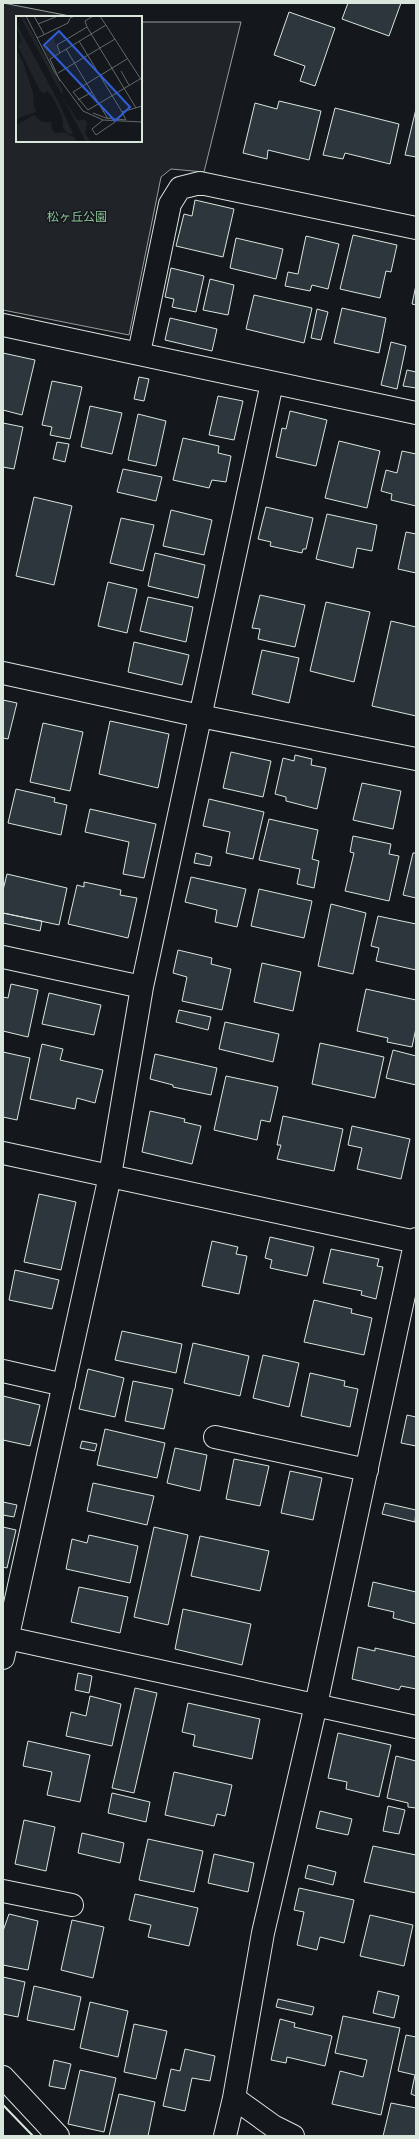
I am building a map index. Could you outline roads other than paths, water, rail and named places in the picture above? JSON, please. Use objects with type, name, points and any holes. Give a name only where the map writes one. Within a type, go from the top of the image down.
[{"type":"street","points":[[139,353],[170,204],[180,188],[200,183],[416,228]]},
{"type":"street","points":[[3,325],[139,353],[272,384],[416,413]]},
{"type":"street","points":[[272,384],[142,986],[110,1176],[64,1385],[4,1644],[316,1705],[416,1727]]},
{"type":"street","points":[[3,673],[200,716],[416,759]]},
{"type":"street","points":[[3,957],[142,986]]},
{"type":"street","points":[[3,1154],[416,1241],[316,1705],[263,1933],[234,2098],[224,2136]]},
{"type":"street","points":[[3,1371],[64,1385]]},
{"type":"street","points":[[215,1437],[367,1470]]},
{"type":"street","points":[[3,1891],[72,1905]]},
{"type":"street","points":[[3,2077],[58,2136]]},
{"type":"street","points":[[234,2098],[273,2126],[293,2136]]},
{"type":"park label","name":"松ヶ丘公園","points":[[77,216]]}]
